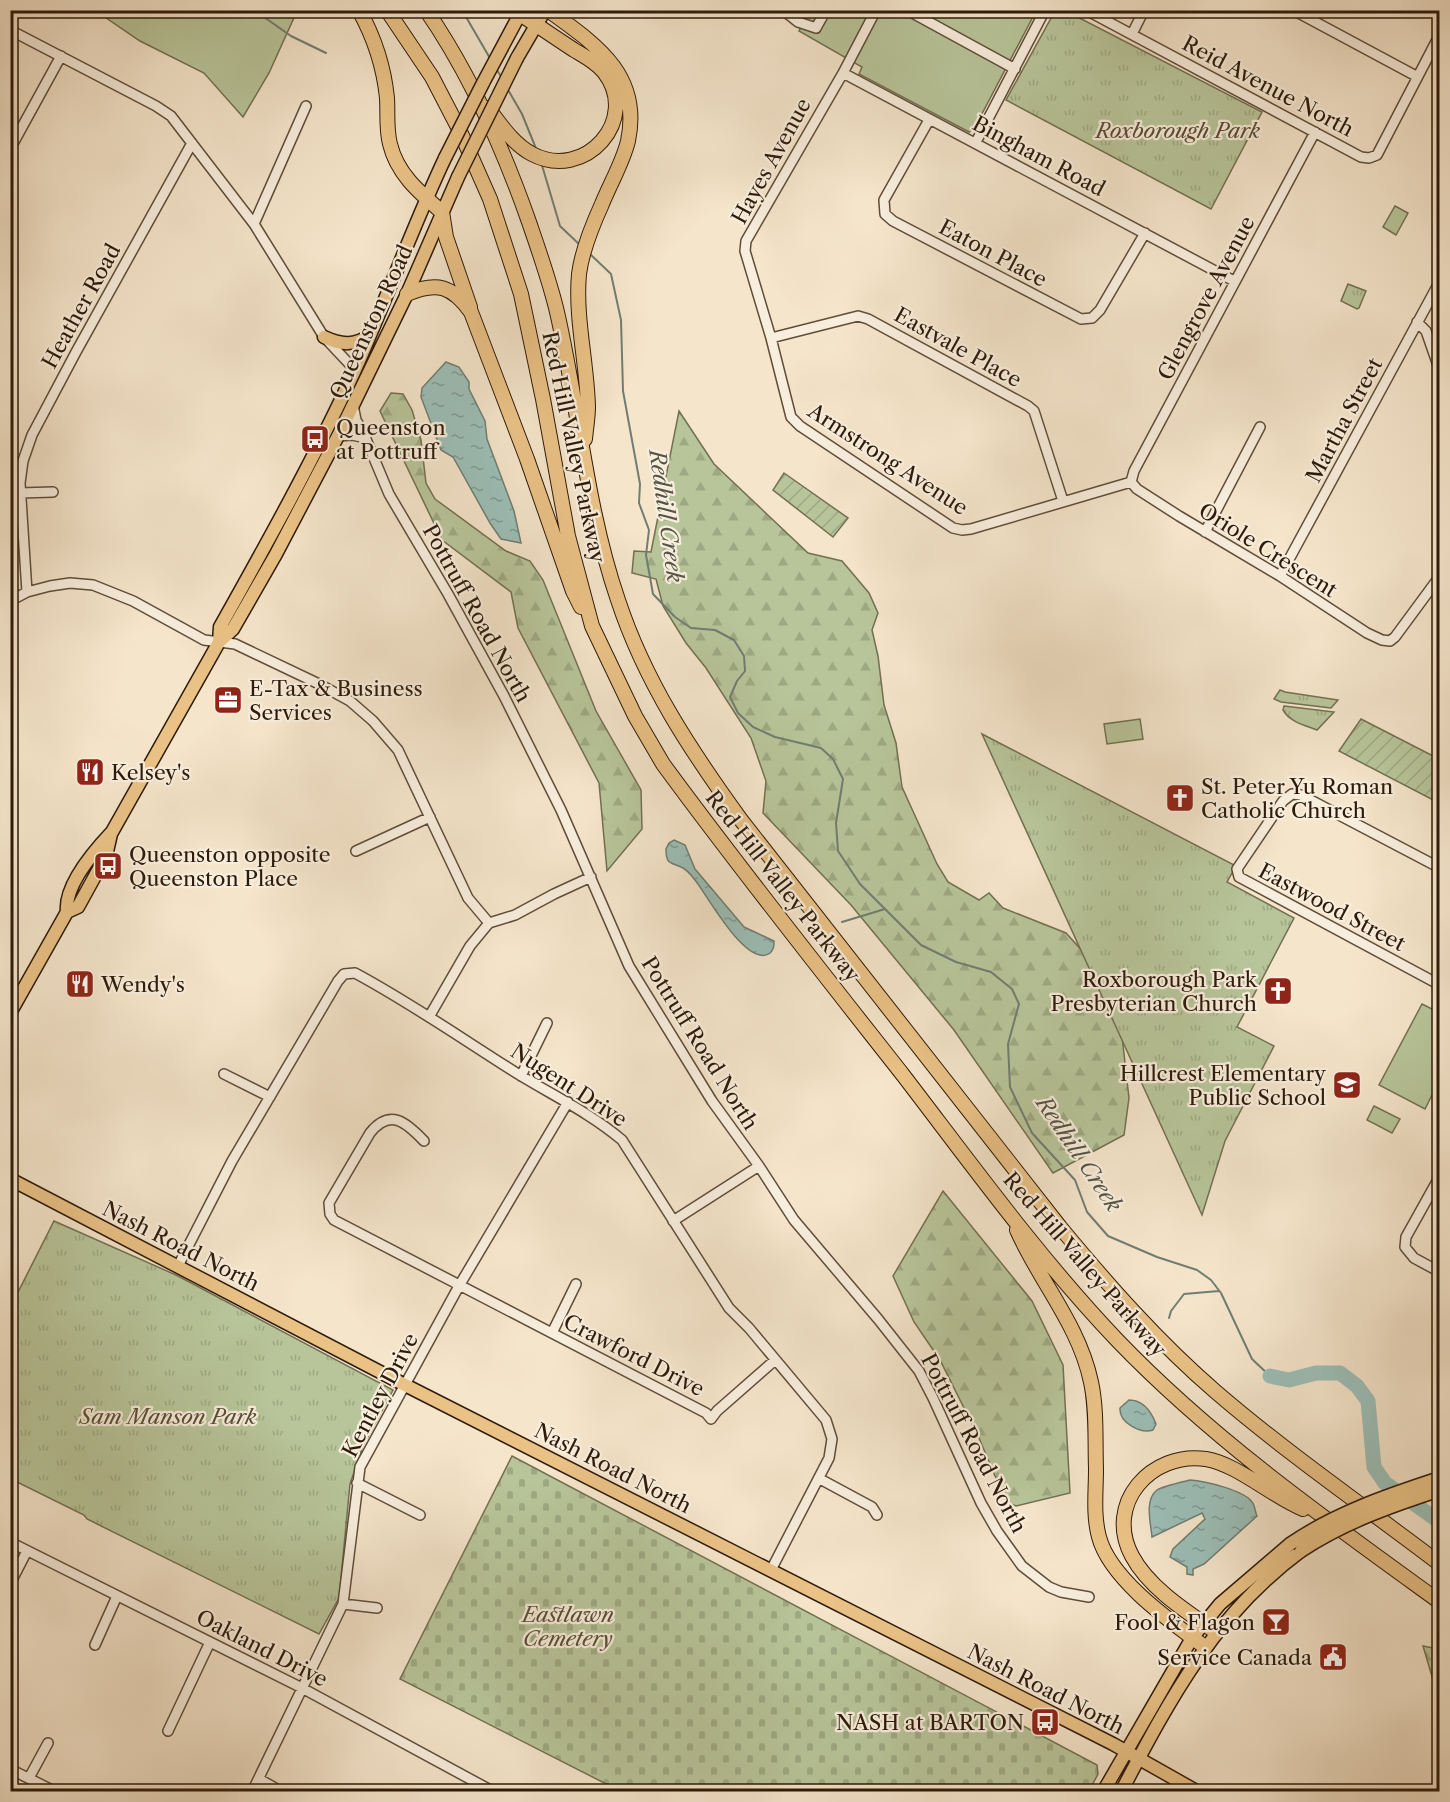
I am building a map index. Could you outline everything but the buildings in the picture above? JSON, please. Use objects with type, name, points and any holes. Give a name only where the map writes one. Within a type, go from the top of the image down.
[{"type":"highway","points":[[359,10],[380,61],[387,98],[390,144],[405,176],[442,212],[446,237],[471,312],[527,459],[573,591],[592,626]]},
{"type":"highway","name":"Red Hill Valley Parkway","points":[[387,10],[432,77],[459,129],[490,199],[507,245],[521,294],[568,536],[592,626],[635,716],[663,764],[1011,1215],[1126,1348],[1176,1397],[1238,1451],[1440,1602]]},
{"type":"highway","name":"Red Hill Valley Parkway","points":[[426,10],[474,90],[512,173],[557,311],[601,545],[618,602],[652,683],[696,758],[741,820],[1107,1285],[1216,1392],[1440,1564]]},
{"type":"highway","points":[[547,10],[590,40],[611,62],[625,84],[630,105],[628,141],[595,220],[579,273],[580,334],[588,407],[584,456]]},
{"type":"highway","points":[[474,90],[512,140],[543,159],[560,161],[588,154],[602,142],[613,123],[615,101],[612,86],[604,72],[521,12]]},
{"type":"highway","points":[[407,294],[423,287],[441,287],[456,294],[471,312]]},
{"type":"highway","points":[[1011,1215],[1027,1252],[1070,1324],[1092,1383],[1096,1525],[1104,1552],[1111,1565],[1141,1597],[1205,1647]]},
{"type":"highway","points":[[1216,1632],[1166,1594],[1142,1571],[1130,1553],[1125,1534],[1125,1515],[1134,1491],[1145,1477],[1165,1463],[1176,1460],[1186,1458],[1214,1461],[1295,1505],[1322,1516]]},
{"type":"highway","points":[[1410,1541],[1440,1554]]},
{"type":"main road","name":"Queenston Road","points":[[10,1013],[67,912],[78,907],[106,856],[112,832],[219,642],[233,629],[276,554],[354,405],[407,294],[458,177],[517,58],[547,10]]},
{"type":"main road","name":"Queenston Road","points":[[219,642],[220,627],[290,500],[355,370],[426,198],[521,12]]},
{"type":"main road","points":[[324,337],[350,344],[362,341],[370,335]]},
{"type":"main road","name":"Nash Road North","points":[[10,1179],[405,1385],[1125,1751],[1198,1791]]},
{"type":"main road","points":[[1103,1791],[1192,1638],[1220,1604],[1340,1515],[1440,1478]]},
{"type":"main road","points":[[1121,1791],[1138,1758],[1205,1647],[1216,1632],[1295,1548],[1359,1519],[1440,1490]]},
{"type":"street","points":[[783,10],[798,22],[816,28],[826,10]]},
{"type":"street","points":[[843,73],[876,10]]},
{"type":"street","points":[[908,10],[1015,69]]},
{"type":"street","points":[[976,142],[1045,10]]},
{"type":"street","name":"Reid Avenue North","points":[[1086,10],[1361,157],[1369,158],[1377,154],[1416,76]]},
{"type":"street","points":[[1132,34],[1144,10]]},
{"type":"street","points":[[1293,10],[1416,76],[1440,34]]},
{"type":"street","points":[[10,30],[171,116],[254,224],[324,337],[355,370]]},
{"type":"street","points":[[10,149],[61,56]]},
{"type":"street","name":"Hayes Avenue","points":[[745,251],[746,242],[832,88],[843,73]]},
{"type":"street","name":"Bingham Road","points":[[843,73],[1234,281]]},
{"type":"street","points":[[254,224],[306,106]]},
{"type":"street","name":"Eaton Place","points":[[929,120],[884,200],[885,214],[893,222],[1081,319],[1092,318],[1100,310],[1145,233]]},
{"type":"street","name":"Glengrove Avenue","points":[[1131,482],[1134,471],[1315,132]]},
{"type":"street","name":"Heather Road","points":[[27,592],[20,488],[23,461],[32,435],[192,143]]},
{"type":"street","name":"Armstrong Avenue","points":[[745,251],[771,338],[791,417],[800,426],[953,528],[971,529],[1131,482]]},
{"type":"street","name":"Martha Street","points":[[1280,576],[1440,281]]},
{"type":"street","name":"Eastvale Place","points":[[771,338],[858,316],[868,319],[1028,406],[1034,411],[1063,501]]},
{"type":"street","points":[[1417,322],[1426,331],[1440,371]]},
{"type":"street","name":"Pottruff Road North","points":[[354,405],[359,428],[366,438],[389,494],[504,696],[561,810],[629,966],[712,1101],[759,1166],[794,1220],[892,1335],[919,1371],[981,1503],[997,1532],[1022,1566],[1050,1587],[1061,1592],[1089,1598]]},
{"type":"street","points":[[1205,532],[1260,427]]},
{"type":"street","points":[[338,436],[352,435],[366,438]]},
{"type":"street","points":[[10,478],[20,488],[53,492]]},
{"type":"street","name":"Oriole Crescent","points":[[1131,482],[1137,489],[1205,532],[1280,576],[1367,633],[1382,640],[1390,641],[1395,637],[1440,576]]},
{"type":"street","points":[[10,601],[27,592],[70,584],[93,585],[134,601],[204,640],[235,644],[350,701],[373,721],[398,750],[468,898],[489,923]]},
{"type":"street","name":"Eastwood Street","points":[[1440,868],[1301,795],[1294,794],[1285,799],[1239,865],[1239,878],[1440,985]]},
{"type":"street","points":[[356,851],[430,817]]},
{"type":"street","points":[[429,1017],[470,945],[489,923],[515,915],[591,877]]},
{"type":"street","name":"Nugent Drive","points":[[178,1266],[232,1161],[338,981],[344,974],[355,973],[521,1076],[568,1102],[603,1124],[622,1140],[723,1299],[826,1420],[832,1438],[829,1458],[771,1570]]},
{"type":"street","points":[[521,1076],[547,1023]]},
{"type":"street","points":[[225,1074],[270,1097]]},
{"type":"street","name":"Kentley Drive","points":[[252,1791],[343,1605],[360,1467],[459,1286],[568,1102]]},
{"type":"street","name":"Crawford Drive","points":[[424,1141],[411,1127],[399,1121],[388,1119],[378,1123],[329,1203],[330,1214],[334,1220],[706,1413],[711,1419],[717,1411],[775,1360]]},
{"type":"street","points":[[673,1221],[759,1166]]},
{"type":"street","points":[[1440,1176],[1406,1237],[1406,1247],[1414,1258],[1440,1272]]},
{"type":"street","points":[[552,1333],[576,1284]]},
{"type":"street","points":[[820,1479],[872,1507],[877,1515]]},
{"type":"street","points":[[357,1483],[420,1515]]},
{"type":"street","name":"Oakland Drive","points":[[10,1542],[302,1688],[494,1791]]},
{"type":"street","points":[[10,1584],[27,1551]]},
{"type":"street","points":[[95,1645],[117,1596]]},
{"type":"street","points":[[343,1605],[377,1608]]},
{"type":"street","points":[[168,1731],[210,1642]]},
{"type":"street","points":[[29,1778],[48,1743]]},
{"type":"street","points":[[10,1769],[56,1791]]},
{"type":"street","points":[[259,1779],[282,1791]]},
{"type":"green space","points":[[297,10],[269,73],[243,117],[204,73],[140,41],[96,11]]},
{"type":"green space","points":[[810,11],[1036,11],[975,127],[969,132],[859,74],[862,67],[799,31]]},
{"type":"green space","name":"Roxborough Park","points":[[1055,11],[1066,11],[1262,112],[1211,209],[1006,100]]},
{"type":"green space","points":[[1395,206],[1408,213],[1396,235],[1383,227]]},
{"type":"green space","points":[[1348,284],[1366,291],[1357,309],[1341,301]]},
{"type":"green space","points":[[391,393],[403,394],[412,410],[421,440],[426,483],[435,499],[506,551],[530,561],[543,580],[596,711],[641,790],[642,829],[607,871],[599,783],[518,628],[511,592],[442,540],[380,411]]},
{"type":"green space","points":[[679,411],[714,464],[808,553],[842,561],[869,593],[878,613],[872,630],[878,656],[884,705],[896,743],[902,787],[937,864],[948,882],[979,900],[989,893],[1003,908],[1066,933],[1094,964],[1119,1010],[1129,1098],[1124,1135],[1053,1173],[954,1030],[851,905],[763,813],[766,781],[751,738],[663,606],[656,579],[632,573],[634,551],[651,552]]},
{"type":"green space","points":[[784,473],[848,518],[833,537],[773,490]]},
{"type":"green space","points":[[1280,690],[1338,700],[1331,708],[1281,702],[1274,699]]},
{"type":"green space","points":[[1284,706],[1334,712],[1317,730],[1289,717],[1283,710]]},
{"type":"green space","points":[[1140,719],[1143,739],[1107,744],[1104,724]]},
{"type":"green space","points":[[1361,719],[1439,759],[1439,803],[1339,751]]},
{"type":"green space","points":[[982,734],[1236,866],[1227,882],[1294,918],[1237,1027],[1274,1046],[1225,1141],[1202,1215]]},
{"type":"green space","points":[[1422,1004],[1440,1013],[1439,1081],[1425,1109],[1379,1085]]},
{"type":"green space","points":[[1374,1106],[1400,1119],[1392,1133],[1367,1120]]},
{"type":"green space","points":[[943,1191],[1032,1301],[1063,1365],[1070,1493],[1016,1506],[1006,1502],[979,1438],[940,1360],[914,1322],[893,1276]]},
{"type":"green space","name":"Sam Manson Park","points":[[54,1221],[176,1275],[393,1390],[363,1446],[350,1484],[339,1598],[319,1634],[11,1479],[10,1308]]},
{"type":"green space","name":"Eastlawn Cemetery","points":[[512,1456],[1097,1765],[1098,1774],[1089,1791],[620,1791],[400,1679]]},
{"type":"green space","points":[[1423,1646],[1439,1649],[1439,1700]]},
{"type":"water","points":[[446,362],[459,367],[469,382],[469,389],[485,421],[487,439],[514,511],[521,543],[501,539],[453,457],[441,450],[421,397],[422,388]]},
{"type":"water","points":[[674,840],[685,845],[695,869],[744,927],[774,941],[774,947],[770,953],[761,955],[750,951],[739,941],[687,871],[668,860],[666,849]]},
{"type":"water","points":[[1129,1400],[1142,1404],[1149,1411],[1156,1424],[1153,1430],[1137,1429],[1123,1418],[1120,1408]]},
{"type":"water","points":[[1190,1480],[1214,1484],[1241,1494],[1253,1503],[1257,1516],[1204,1564],[1193,1569],[1193,1575],[1187,1574],[1187,1567],[1170,1557],[1173,1549],[1205,1519],[1202,1513],[1152,1537],[1149,1512],[1153,1494],[1157,1490]]},
{"type":"waterway","points":[[254,10],[291,36],[326,53]]},
{"type":"waterway","name":"Redhill Creek","points":[[462,10],[491,60]]},
{"type":"waterway","name":"Redhill Creek","points":[[495,67],[502,78]]},
{"type":"waterway","name":"Redhill Creek","points":[[507,88],[522,114],[537,151]]},
{"type":"waterway","name":"Redhill Creek","points":[[541,162],[560,226],[581,246]]},
{"type":"waterway","name":"Redhill Creek","points":[[590,254],[611,274],[621,320],[623,391],[640,484],[639,503],[649,530],[646,555],[653,594],[675,617],[691,628],[715,630],[734,640],[744,656],[745,671],[737,681],[730,697],[738,713],[753,727],[775,737],[821,748],[833,759],[843,779],[836,823],[838,851],[860,884],[921,945],[956,962],[991,972],[1012,989],[1019,1004],[1008,1044],[1010,1087],[1032,1133],[1075,1180],[1087,1212],[1108,1236],[1157,1257],[1197,1270],[1211,1280],[1221,1293],[1252,1359],[1270,1376]]},
{"type":"waterway","points":[[842,922],[885,909]]},
{"type":"waterway","points":[[1169,1318],[1171,1311],[1184,1294],[1219,1291]]},
{"type":"waterway","name":"Redhill Creek","points":[[1270,1376],[1289,1380],[1316,1373],[1340,1373],[1357,1386],[1368,1401],[1374,1467],[1385,1483],[1440,1522]]},
{"type":"place","name":"Queenston at Pottruff","points":[[315,439]]},
{"type":"place","name":"E-Tax & Business Services","points":[[228,700]]},
{"type":"place","name":"Kelsey's","points":[[90,772]]},
{"type":"place","name":"St. Peter Yu Roman Catholic Church","points":[[1180,798]]},
{"type":"place","name":"Queenston opposite Queenston Place","points":[[108,866]]},
{"type":"place","name":"Wendy's","points":[[80,984]]},
{"type":"place","name":"Roxborough Park Presbyterian Church","points":[[1278,991]]},
{"type":"place","name":"Hillcrest Elementary Public School","points":[[1347,1085]]},
{"type":"place","name":"Fool & Flagon","points":[[1276,1622]]},
{"type":"place","name":"Service Canada","points":[[1333,1657]]},
{"type":"place","name":"NASH at BARTON","points":[[1045,1722]]}]
